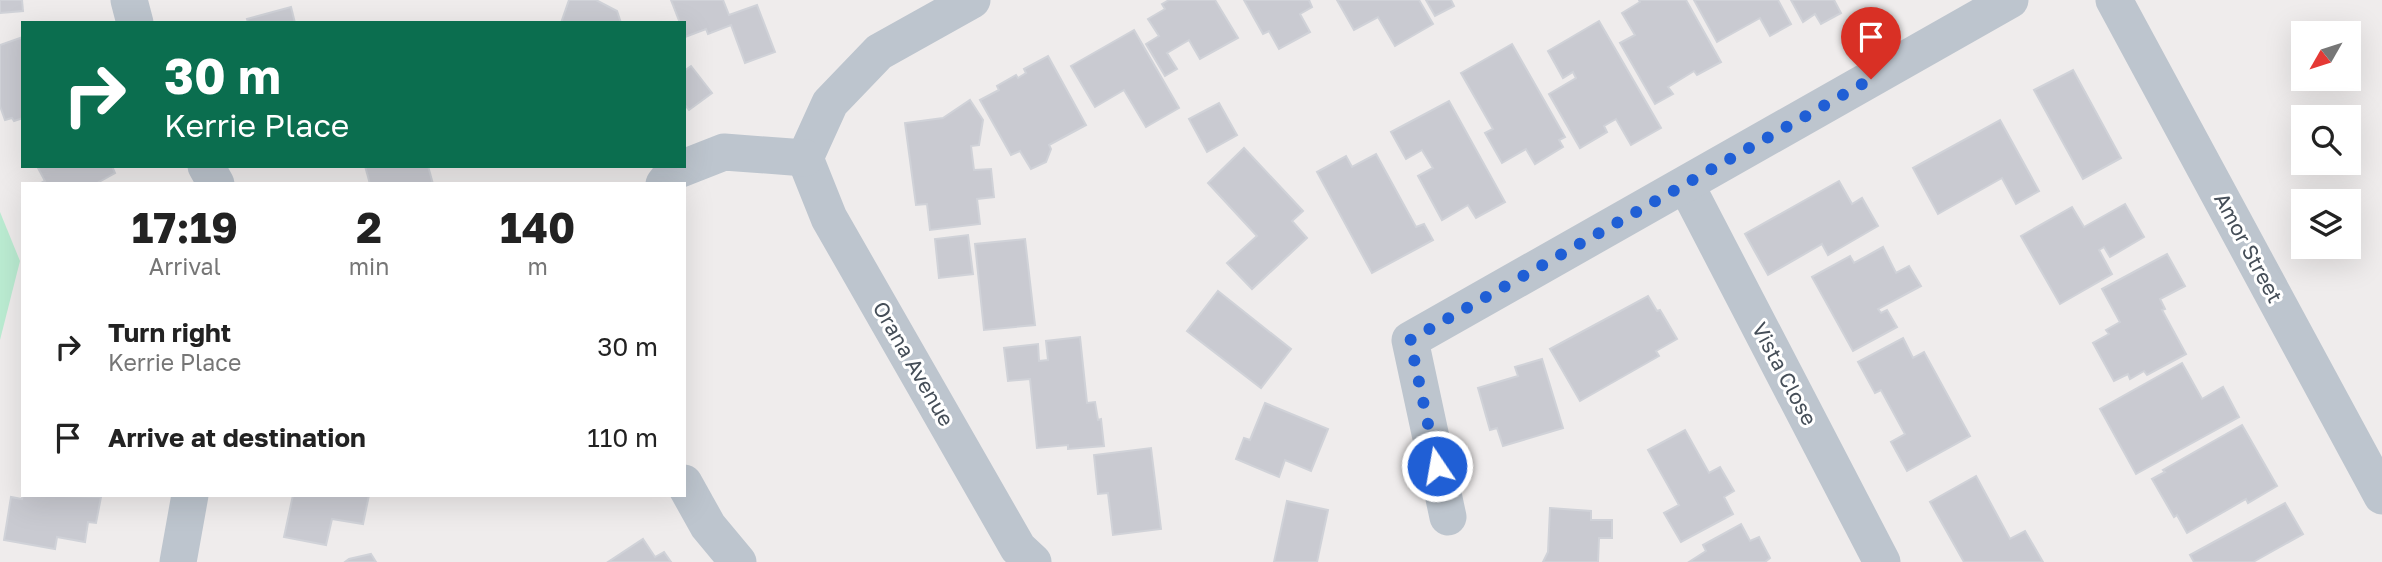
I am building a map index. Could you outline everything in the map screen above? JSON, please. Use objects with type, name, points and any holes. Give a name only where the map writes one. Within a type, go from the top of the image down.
[{"type":"street","points":[[129,0],[134,21]]},
{"type":"street","points":[[686,167],[724,152],[806,158],[831,103],[879,52],[972,0]]},
{"type":"street","points":[[1448,517],[1410,340],[2010,0]]},
{"type":"street","name":"Amor Street","points":[[2114,0],[2382,496]]},
{"type":"street","name":"Orana Avenue","points":[[806,158],[829,218],[1026,555]]},
{"type":"street","points":[[666,182],[673,172],[683,168]]},
{"type":"street","name":"Vista Close","points":[[1686,185],[1882,562]]},
{"type":"street","points":[[686,487],[708,526],[738,562]]},
{"type":"street","points":[[178,562],[190,497]]},
{"type":"green space","points":[[0,212],[20,261],[0,340]]},
{"type":"building","points":[[0,0],[22,0],[23,11],[0,13]]},
{"type":"building","points":[[569,0],[596,0],[617,11],[620,21],[562,21]]},
{"type":"building","points":[[671,0],[723,0],[729,15],[757,5],[775,52],[745,63],[731,25],[708,34],[706,29],[686,37],[686,21],[679,21]]},
{"type":"building","points":[[1169,0],[1215,0],[1238,38],[1200,59],[1189,40],[1167,53],[1177,69],[1165,76],[1146,44],[1159,36],[1148,19],[1165,9],[1162,4]]},
{"type":"building","points":[[1244,0],[1309,0],[1312,7],[1300,14],[1310,32],[1279,49],[1269,31],[1263,34]]},
{"type":"building","points":[[1337,0],[1419,0],[1433,24],[1395,46],[1378,17],[1354,30]]},
{"type":"building","points":[[1426,0],[1451,0],[1454,6],[1435,16]]},
{"type":"building","points":[[1639,0],[1686,0],[1721,62],[1697,75],[1694,71],[1668,87],[1673,94],[1655,104],[1620,43],[1635,35],[1622,13],[1640,2]]},
{"type":"building","points":[[1694,0],[1778,0],[1791,24],[1770,36],[1760,18],[1717,42]]},
{"type":"building","points":[[1791,0],[1834,0],[1841,13],[1821,24],[1815,14],[1803,22]]},
{"type":"building","points":[[291,7],[294,21],[248,21]]},
{"type":"building","points":[[1599,21],[1661,128],[1631,145],[1616,119],[1604,126],[1607,132],[1580,148],[1549,94],[1576,78],[1573,72],[1563,78],[1548,51]]},
{"type":"building","points":[[1134,30],[1179,108],[1146,127],[1124,90],[1095,107],[1071,66]]},
{"type":"building","points":[[21,38],[21,119],[14,121],[12,118],[5,120],[0,106],[0,45]]},
{"type":"building","points":[[1512,44],[1565,137],[1559,140],[1563,147],[1535,164],[1526,149],[1502,163],[1485,133],[1493,129],[1461,73]]},
{"type":"building","points":[[1048,56],[1086,125],[1049,145],[1051,149],[1046,162],[1031,169],[1020,151],[1011,155],[980,100],[999,90],[997,86],[1016,75],[1018,78],[1026,73],[1024,69]]},
{"type":"building","points":[[691,66],[712,93],[689,110],[686,106],[686,70]]},
{"type":"building","points":[[2073,70],[2121,158],[2083,179],[2034,90]]},
{"type":"building","points":[[970,100],[983,120],[979,145],[971,146],[974,170],[991,169],[994,197],[977,199],[980,224],[930,230],[927,204],[916,205],[905,123],[943,118]]},
{"type":"building","points":[[1449,101],[1505,202],[1476,218],[1468,205],[1442,220],[1418,176],[1433,168],[1422,150],[1406,159],[1391,132]]},
{"type":"building","points":[[1219,103],[1237,135],[1207,152],[1189,119]]},
{"type":"building","points":[[2000,120],[2039,191],[2016,204],[2002,178],[1938,214],[1913,168]]},
{"type":"building","points":[[1244,148],[1303,211],[1292,221],[1307,238],[1252,289],[1227,263],[1257,236],[1208,183]]},
{"type":"building","points":[[1376,154],[1416,227],[1424,224],[1433,240],[1372,273],[1317,172],[1346,156],[1352,167]]},
{"type":"building","points":[[38,168],[113,168],[115,173],[99,182],[43,182],[45,181]]},
{"type":"building","points":[[366,168],[429,168],[432,182],[369,182]]},
{"type":"building","points":[[1839,181],[1852,204],[1862,198],[1878,226],[1828,255],[1822,244],[1768,275],[1745,234]]},
{"type":"building","points":[[2125,204],[2144,237],[2110,257],[2104,247],[2099,250],[2112,274],[2060,304],[2021,236],[2072,207],[2084,227]]},
{"type":"building","points":[[968,235],[973,274],[939,278],[935,239]]},
{"type":"building","points":[[1025,239],[1035,325],[984,330],[975,244]]},
{"type":"building","points":[[1883,247],[1896,273],[1909,266],[1921,286],[1878,309],[1881,313],[1887,310],[1897,327],[1853,351],[1812,277],[1850,256],[1854,263]]},
{"type":"building","points":[[2167,254],[2185,286],[2160,299],[2165,309],[2162,310],[2186,354],[2147,375],[2144,371],[2130,379],[2128,374],[2114,381],[2093,343],[2109,334],[2106,330],[2120,322],[2102,289]]},
{"type":"building","points":[[1218,291],[1291,349],[1261,388],[1187,331]]},
{"type":"building","points":[[1648,296],[1657,311],[1660,310],[1677,339],[1656,351],[1659,356],[1580,401],[1550,349]]},
{"type":"building","points":[[1080,337],[1087,403],[1095,402],[1098,420],[1101,419],[1104,446],[1037,448],[1030,379],[1008,381],[1004,348],[1038,344],[1039,361],[1048,360],[1046,341]]},
{"type":"building","points":[[1903,338],[1913,358],[1924,352],[1970,436],[1907,471],[1891,442],[1905,434],[1881,390],[1875,393],[1858,362]]},
{"type":"building","points":[[1542,359],[1563,428],[1503,446],[1497,428],[1490,430],[1478,388],[1518,376],[1515,367]]},
{"type":"building","points":[[2182,363],[2202,399],[2223,387],[2239,417],[2136,474],[2100,409]]},
{"type":"building","points":[[1265,403],[1328,429],[1311,471],[1285,460],[1279,477],[1236,459],[1244,438],[1250,440]]},
{"type":"building","points":[[2242,425],[2277,486],[2248,503],[2246,499],[2187,533],[2177,515],[2174,517],[2152,479]]},
{"type":"building","points":[[1685,430],[1709,473],[1720,467],[1734,491],[1724,497],[1733,514],[1681,542],[1664,513],[1679,505],[1648,450]]},
{"type":"building","points":[[1151,448],[1161,529],[1113,535],[1108,493],[1098,494],[1094,455]]},
{"type":"building","points":[[1976,476],[2010,539],[2025,531],[2043,562],[1964,562],[1930,502]]},
{"type":"building","points":[[11,497],[101,497],[96,523],[88,522],[85,542],[57,537],[55,549],[4,540]]},
{"type":"building","points":[[293,497],[369,497],[363,524],[332,519],[326,545],[284,537]]},
{"type":"building","points":[[1287,501],[1328,510],[1317,562],[1274,562]]},
{"type":"building","points":[[2285,503],[2303,534],[2253,562],[2194,562],[2190,555]]},
{"type":"building","points":[[1550,508],[1591,511],[1591,520],[1612,520],[1612,538],[1599,538],[1598,562],[1543,562],[1548,552]]},
{"type":"building","points":[[1741,524],[1750,541],[1759,537],[1770,558],[1765,562],[1689,562],[1706,551],[1703,545]]},
{"type":"building","points":[[643,539],[655,557],[664,552],[671,562],[608,562]]},
{"type":"building","points":[[371,554],[376,562],[345,562],[349,559]]},
{"type":"route","points":[[1437,466],[1410,340],[1871,79]]}]
